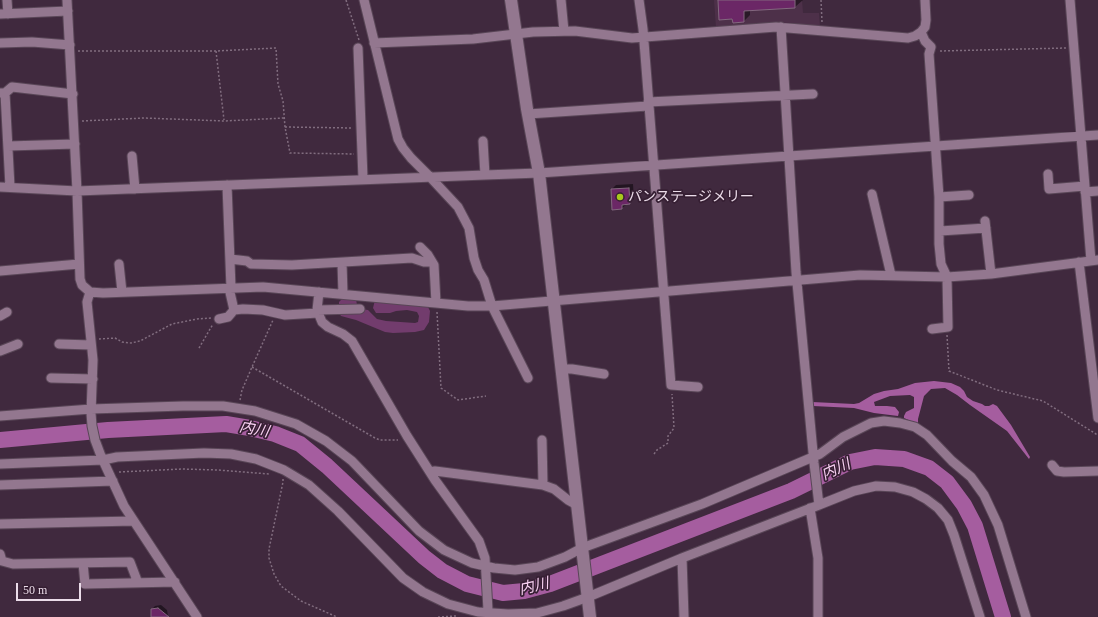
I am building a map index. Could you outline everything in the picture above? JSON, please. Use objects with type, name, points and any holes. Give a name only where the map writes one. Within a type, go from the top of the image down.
[{"type":"street","points":[[7,0],[4,14],[68,11]]},
{"type":"street","points":[[67,0],[73,94],[80,279],[82,285],[90,292],[263,287],[468,306],[554,302],[860,275],[947,277],[991,274],[1095,260],[1085,189],[1070,0]]},
{"type":"street","points":[[364,0],[398,139],[411,158],[432,178],[458,207],[469,228],[474,258],[478,270],[484,280],[492,306],[528,378]]},
{"type":"street","points":[[511,0],[528,114],[539,173],[590,617]]},
{"type":"street","points":[[561,0],[564,31]]},
{"type":"street","points":[[639,0],[671,384],[698,387]]},
{"type":"street","points":[[374,43],[473,39],[564,31],[589,32],[632,38],[781,27],[903,38],[915,36],[925,27],[925,0]]},
{"type":"street","points":[[781,27],[797,281],[813,460],[819,502]]},
{"type":"street","points":[[921,32],[925,41],[931,47],[930,54],[939,197],[939,244],[941,264],[947,277],[948,328],[932,329]]},
{"type":"street","points":[[0,43],[32,42],[70,48]]},
{"type":"street","points":[[358,48],[363,179]]},
{"type":"street","points":[[10,187],[8,146],[4,134],[2,93],[12,87],[73,94]]},
{"type":"street","points":[[528,114],[648,104],[813,94]]},
{"type":"street","points":[[0,186],[77,191],[363,179],[432,178],[539,173],[1098,135]]},
{"type":"street","points":[[483,141],[485,175]]},
{"type":"street","points":[[8,146],[75,144]]},
{"type":"street","points":[[132,156],[135,189]]},
{"type":"street","points":[[1048,174],[1049,189],[1085,189],[1098,191]]},
{"type":"street","points":[[227,185],[230,288],[234,310]]},
{"type":"street","points":[[872,194],[891,275]]},
{"type":"street","points":[[939,197],[969,195]]},
{"type":"street","points":[[940,231],[986,225],[991,274]]},
{"type":"street","points":[[420,247],[428,254],[434,265],[436,303]]},
{"type":"street","points":[[230,259],[247,261],[251,264],[292,265],[412,258],[424,262],[432,262]]},
{"type":"street","points":[[1079,262],[1094,359],[1098,418]]},
{"type":"street","points":[[342,263],[343,294]]},
{"type":"street","points":[[0,271],[79,264]]},
{"type":"street","points":[[119,264],[122,292]]},
{"type":"street","points":[[90,292],[87,302],[93,379],[91,411],[92,426],[102,458],[124,506],[197,617]]},
{"type":"street","points":[[319,292],[318,312],[322,322],[328,327],[343,334],[352,342],[407,436],[430,472],[479,541],[485,558],[490,613]]},
{"type":"street","points":[[219,319],[228,317],[234,310],[263,310],[296,315],[360,309]]},
{"type":"street","points":[[59,344],[91,342]]},
{"type":"street","points":[[0,350],[18,344]]},
{"type":"street","points":[[562,369],[604,374]]},
{"type":"street","points":[[51,378],[93,379]]},
{"type":"street","points":[[0,416],[223,406],[255,411],[296,424],[326,441],[352,461],[419,531],[444,550],[485,568],[515,570],[538,567],[813,460],[843,437],[871,423],[884,421],[900,423],[915,427],[926,435],[952,461],[971,477],[984,495],[998,525],[1026,617]]},
{"type":"street","points":[[542,440],[543,485]]},
{"type":"street","points":[[0,464],[204,453],[225,454],[256,459],[284,470],[309,485],[332,506],[403,578],[423,592],[448,604],[478,612],[490,613],[537,613],[563,606],[810,508],[819,502],[876,486],[895,487],[913,492],[926,499],[938,508],[948,520],[980,617]]},
{"type":"street","points":[[1052,465],[1057,471],[1064,472],[1098,471]]},
{"type":"street","points":[[430,472],[435,471],[543,485],[554,489],[568,500],[577,504]]},
{"type":"street","points":[[0,485],[113,481]]},
{"type":"street","points":[[810,508],[818,558],[818,617]]},
{"type":"street","points":[[0,524],[134,521]]},
{"type":"street","points":[[0,554],[2,561],[14,564],[130,562],[138,583]]},
{"type":"street","points":[[682,558],[684,617]]},
{"type":"street","points":[[83,563],[85,584],[175,582]]},
{"type":"path","points":[[346,0],[354,28],[362,46],[358,48]]},
{"type":"path","points":[[821,0],[822,30]]},
{"type":"path","points":[[931,47],[942,51],[1074,47]]},
{"type":"path","points":[[70,48],[82,50],[216,50],[276,48],[278,84],[283,101],[285,127],[290,153],[362,154]]},
{"type":"path","points":[[216,50],[224,120]]},
{"type":"path","points":[[74,122],[144,118],[224,120],[284,118]]},
{"type":"path","points":[[285,127],[361,128]]},
{"type":"path","points":[[436,303],[441,388],[458,400],[486,396]]},
{"type":"path","points":[[242,390],[276,313]]},
{"type":"path","points":[[91,342],[115,338],[122,342],[131,343],[140,341],[172,324],[197,319],[219,319]]},
{"type":"path","points":[[199,348],[208,331],[219,319]]},
{"type":"path","points":[[947,328],[949,371],[997,390],[1043,401],[1098,434]]},
{"type":"path","points":[[252,367],[375,438],[380,440],[400,440],[407,436]]},
{"type":"path","points":[[654,454],[657,450],[668,443],[668,436],[674,428],[671,384]]},
{"type":"path","points":[[109,472],[182,469],[271,474]]},
{"type":"path","points":[[282,478],[283,482],[269,549],[269,558],[274,574],[281,586],[296,598],[310,606],[337,617]]},
{"type":"shaded area","points":[[714,0],[802,0],[803,13],[819,13],[820,27],[716,28]]},
{"type":"shaded area","points":[[343,298],[356,299],[357,305],[362,309],[368,310],[377,319],[386,321],[415,323],[418,322],[419,316],[417,312],[407,310],[390,313],[376,313],[373,308],[375,300],[428,307],[430,311],[429,322],[424,330],[415,332],[385,332],[356,320],[341,316],[339,313],[339,302]]},
{"type":"shaded area","points":[[934,381],[951,383],[960,387],[967,397],[985,406],[993,404],[997,406],[1011,425],[1030,457],[1029,459],[1007,431],[945,388],[931,389],[924,396],[918,424],[904,418],[906,412],[914,408],[914,397],[910,395],[890,396],[874,402],[875,406],[895,407],[899,412],[898,416],[874,413],[854,408],[813,406],[812,402],[854,404],[859,403],[874,394],[884,391],[898,389],[915,383]]},
{"type":"building","points":[[718,0],[795,0],[795,8],[744,11],[744,22],[733,23],[732,19],[719,20]]},
{"type":"building","name":"パンステージメリー","points":[[629,188],[630,204],[622,205],[622,209],[612,210],[611,189]]},
{"type":"building","points":[[158,608],[169,617],[151,617],[151,609]]},
{"type":"waterway","name":"内川","points":[[0,440],[108,430],[226,424],[275,434],[300,444],[327,466],[424,557],[442,571],[467,584],[503,593],[524,591],[550,584],[791,491],[850,462],[875,457],[904,459],[929,468],[947,482],[964,505],[975,526],[1003,617]]},
{"type":"place","name":"パンステージメリー","points":[[620,197]]}]
